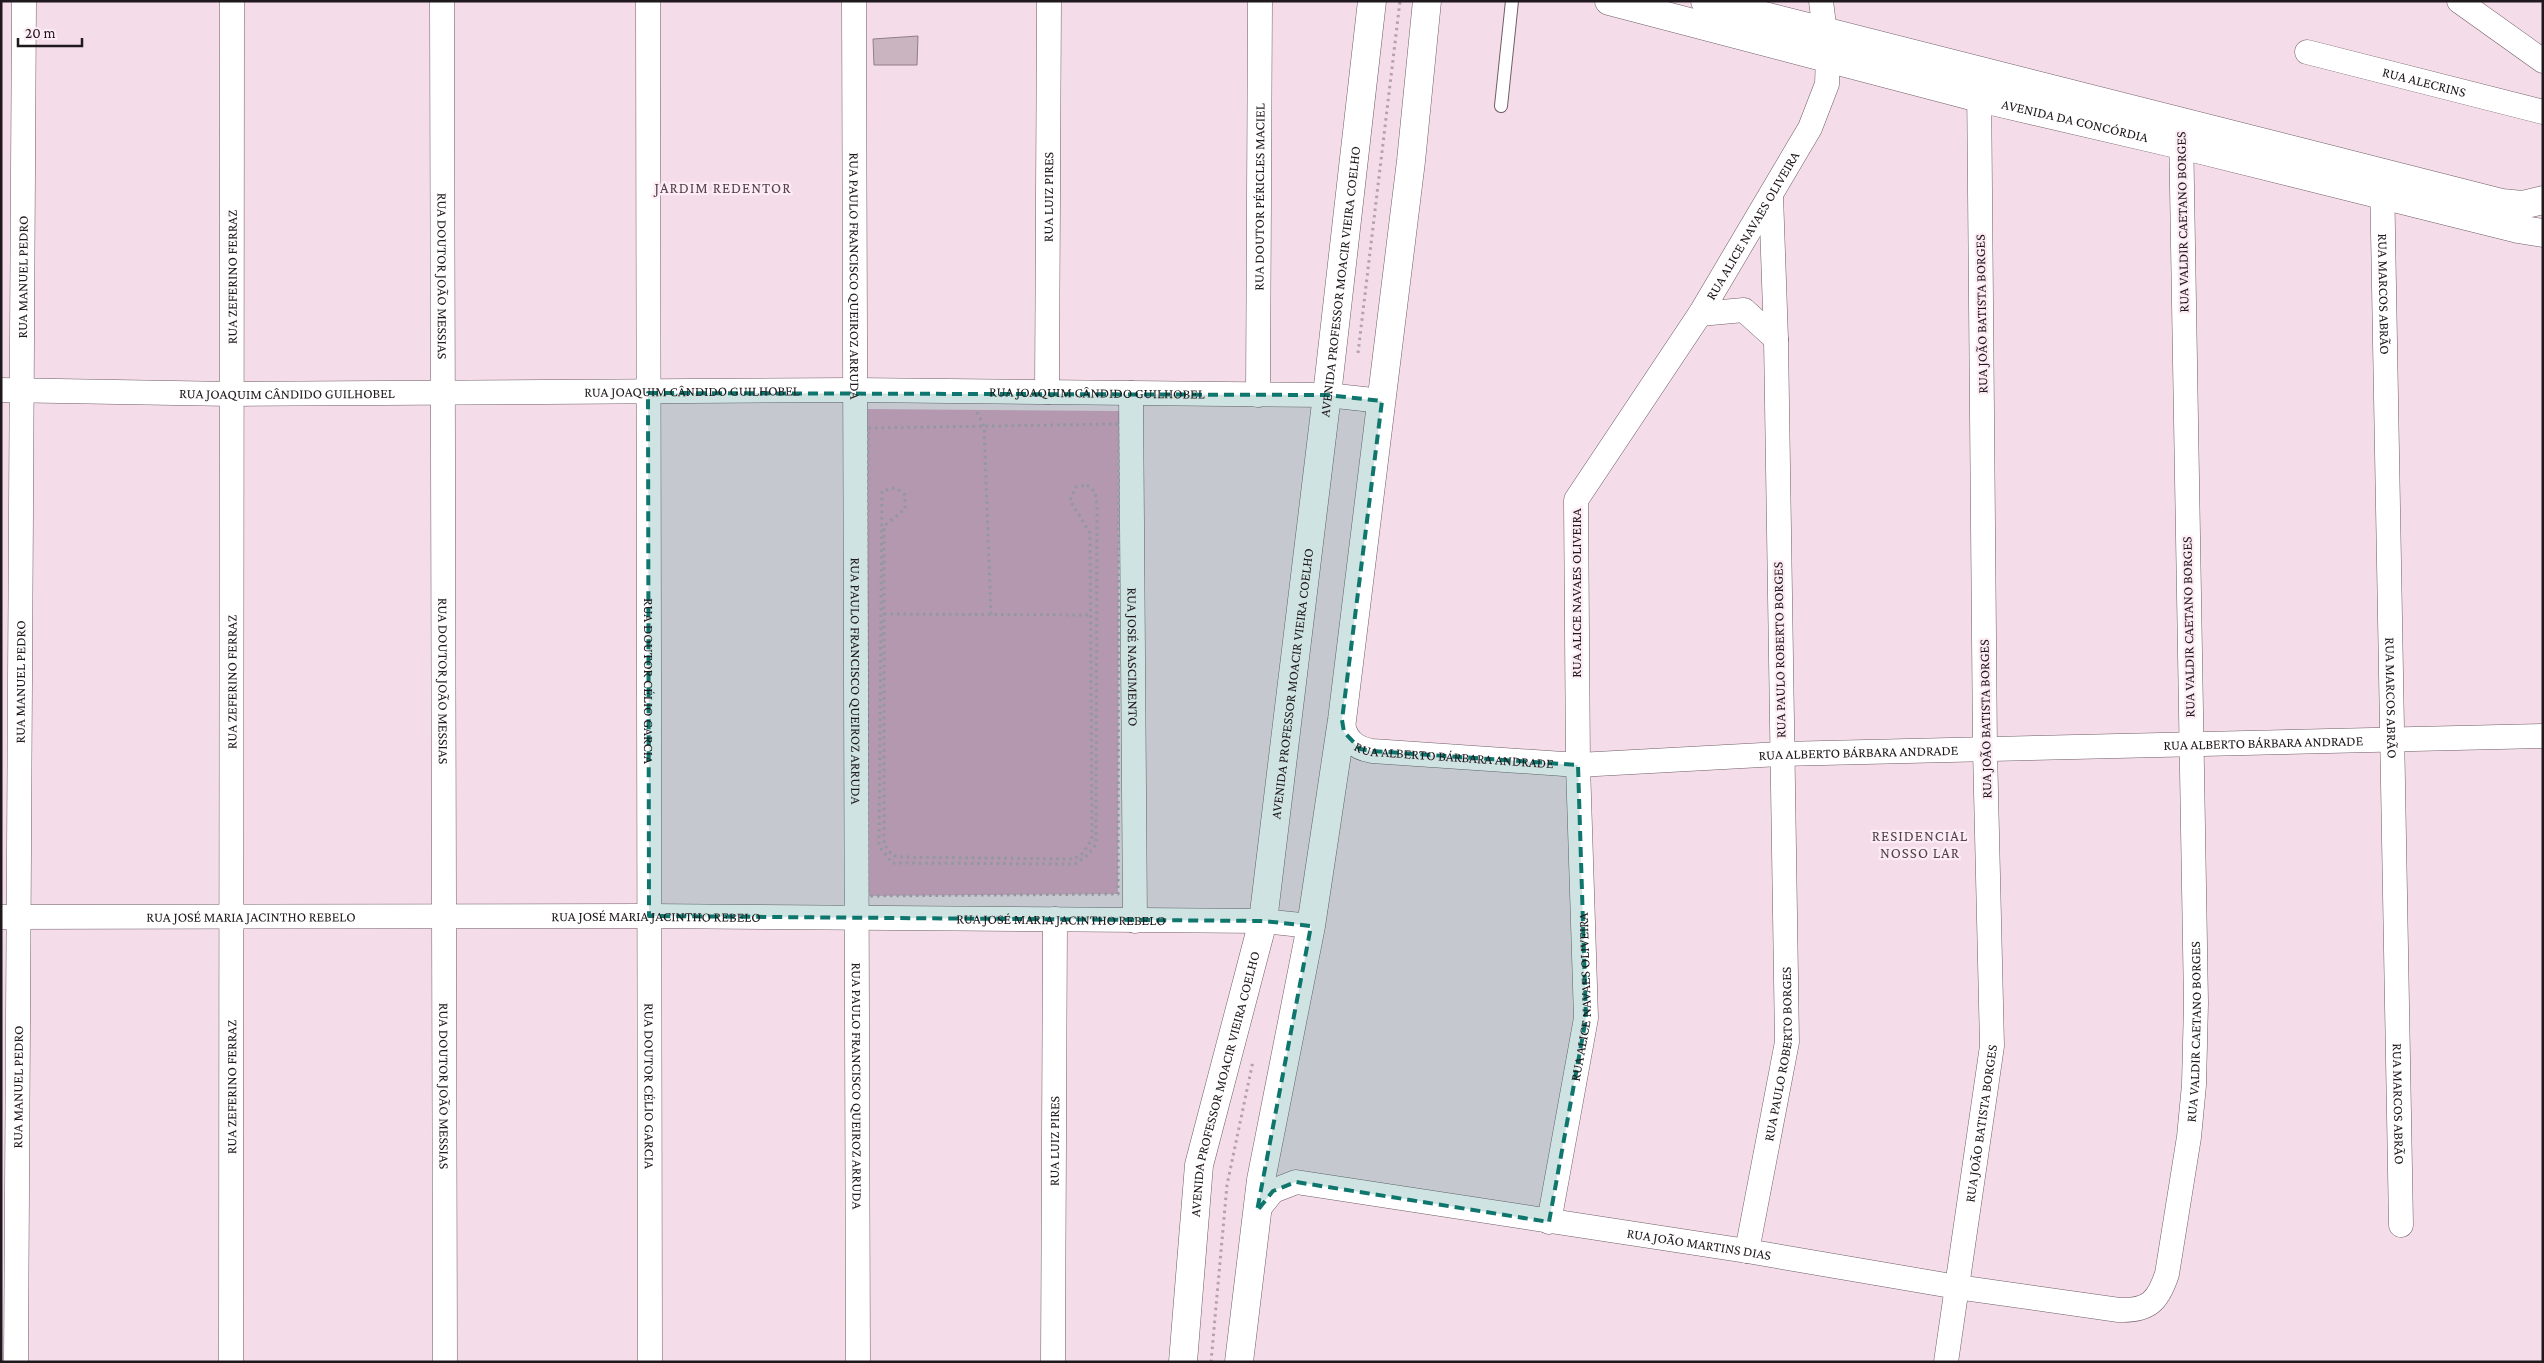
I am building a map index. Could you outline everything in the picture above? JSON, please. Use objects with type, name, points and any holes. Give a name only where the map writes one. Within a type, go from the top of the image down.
[{"type":"main road","name":"AVENIDA PROFESSOR MOACIR VIEIRA COELHO","points":[[1183,1362],[1199,1165],[1262,920],[1327,395],[1372,1]]},
{"type":"main road","points":[[1239,1362],[1261,1180],[1311,926],[1342,720],[1382,401],[1428,1]]},
{"type":"main road","name":"AVENIDA DA CONCÓRDIA","points":[[1609,1],[1826,44],[1979,85],[2382,183],[2502,203],[2522,205],[2541,201]]},
{"type":"main road","name":"AVENIDA DA CONCÓRDIA","points":[[1705,1],[1826,44]]},
{"type":"main road","name":"AVENIDA DA CONCÓRDIA","points":[[2382,183],[2518,229],[2543,233]]},
{"type":"street","name":"RUA MANUEL PEDRO","points":[[16,1362],[10,917],[11,390],[24,1]]},
{"type":"street","name":"RUA ZEFERINO FERRAZ","points":[[232,1],[232,1362]]},
{"type":"street","name":"RUA DOUTOR JOÃO MESSIAS","points":[[442,1],[445,1362]]},
{"type":"street","name":"RUA DOUTOR CÉLIO GARCIA","points":[[648,1],[650,1362]]},
{"type":"street","name":"RUA PAULO FRANCISCO QUEIROZ ARRUDA","points":[[854,1],[858,1362]]},
{"type":"street","name":"RUA LUIZ PIRES","points":[[1047,392],[1049,1]]},
{"type":"street","name":"RUA DOUTOR PÉRICLES MACIEL","points":[[1258,395],[1260,1]]},
{"type":"street","name":"RUA ALICE NAVAES OLIVEIRA","points":[[1549,1222],[1586,1018],[1578,765],[1576,500],[1700,314],[1810,128],[1821,104],[1827,84],[1826,44],[1821,1]]},
{"type":"street","points":[[2459,1],[2543,61]]},
{"type":"street","name":"RUA ALECRINS","points":[[2307,52],[2543,112]]},
{"type":"street","name":"RUA JOÃO BATISTA BORGES","points":[[1946,1362],[1992,1046],[1985,749],[1979,85]]},
{"type":"street","name":"RUA VALDIR CAETANO BORGES","points":[[2149,1305],[2160,1293],[2167,1274],[2189,1137],[2194,1085],[2196,1003],[2190,744],[2181,133]]},
{"type":"street","name":"RUA MARCOS ABRÃO","points":[[2382,183],[2401,1224]]},
{"type":"street","name":"RUA PAULO ROBERTO BORGES","points":[[1747,1251],[1787,1042],[1776,339],[1771,195]]},
{"type":"street","points":[[1700,314],[1744,310],[1776,339]]},
{"type":"street","name":"RUA JOAQUIM CÂNDIDO GUILHOBEL","points":[[11,390],[232,394],[648,393],[856,390],[1327,395],[1382,401]]},
{"type":"street","name":"RUA JOSÉ NASCIMENTO","points":[[1131,393],[1135,921]]},
{"type":"street","name":"RUA ALBERTO BÁRBARA ANDRADE","points":[[1342,720],[1344,732],[1351,742],[1360,749],[1372,752],[1578,765],[1781,754],[2543,736]]},
{"type":"street","name":"RUA JOSÉ MARIA JACINTHO REBELO","points":[[10,917],[649,916],[1135,921],[1262,920],[1311,926]]},
{"type":"street","name":"RUA LUIZ PIRES","points":[[1053,1362],[1055,919]]},
{"type":"street","name":"RUA JOÃO MARTINS DIAS","points":[[1257,1211],[1273,1191],[1296,1182],[1747,1251],[1957,1287],[2119,1310],[2135,1310],[2149,1305]]},
{"type":"lane","points":[[1501,106],[1512,1]]},
{"type":"path","points":[[967,391],[984,426],[991,615]]},
{"type":"path","points":[[1119,424],[1118,894],[867,896],[868,428],[984,426],[1119,424]]},
{"type":"path","points":[[1087,485],[1095,492],[1097,505],[1096,844],[1088,855],[1075,864],[892,863],[884,856],[879,846],[880,502],[882,491],[896,488],[905,495],[905,509],[884,526],[884,844],[892,855],[1074,859],[1083,853],[1092,839],[1090,615],[1090,533],[1070,500],[1076,487],[1087,485]]},
{"type":"path","points":[[884,614],[1090,615]]},
{"type":"highlighted area","points":[[648,393],[1327,395],[1382,401],[1342,720],[1344,732],[1360,749],[1372,751],[1578,765],[1586,1018],[1549,1222],[1296,1182],[1273,1191],[1257,1211],[1311,926],[1263,921],[649,916]]},
{"type":"shaded area","points":[[868,409],[1119,411],[1118,894],[867,896]]},
{"type":"building","points":[[918,36],[917,65],[874,65],[873,39]]},
{"type":"district","name":"JARDIM REDENTOR","points":[[723,188]]},
{"type":"district","name":"RESIDENCIAL NOSSO LAR","points":[[1920,844]]}]
